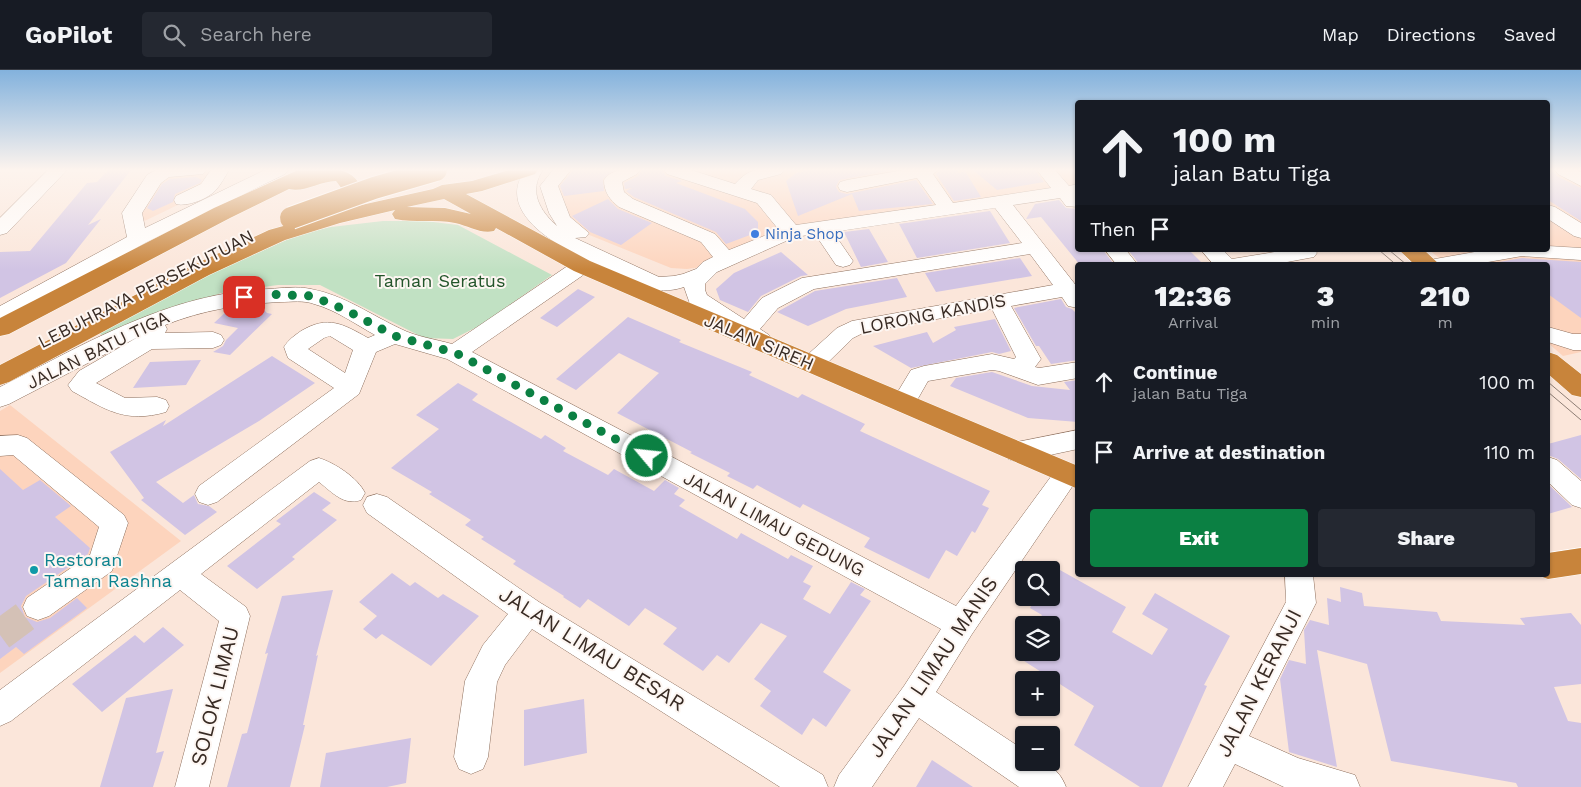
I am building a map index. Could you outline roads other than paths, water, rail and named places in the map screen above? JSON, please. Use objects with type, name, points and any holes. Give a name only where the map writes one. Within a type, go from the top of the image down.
[{"type":"highway","points":[[2,325],[242,203]]},
{"type":"highway","points":[[222,213],[247,203]]},
{"type":"highway","name":"LEBUHRAYA PERSEKUTUAN","points":[[282,220],[320,203]]},
{"type":"highway","name":"LEBUHRAYA PERSEKUTUAN","points":[[2,325],[164,257],[330,203]]},
{"type":"highway","points":[[3,372],[201,270],[282,220],[332,203]]},
{"type":"highway","points":[[334,218],[397,203]]},
{"type":"highway","name":"JALAN SIREH","points":[[468,203],[582,266],[1072,476]]},
{"type":"highway","points":[[282,220],[440,213],[465,218],[582,266]]},
{"type":"highway","points":[[1413,252],[1425,262]]},
{"type":"highway","points":[[1550,362],[1579,383]]},
{"type":"highway","points":[[1550,566],[1581,561]]},
{"type":"street","points":[[0,229],[25,203]]},
{"type":"street","points":[[137,231],[132,213],[138,203]]},
{"type":"street","points":[[2,325],[137,231],[182,203]]},
{"type":"street","points":[[137,231],[191,203]]},
{"type":"street","points":[[529,203],[530,210],[550,230],[581,250],[656,283],[672,284],[791,232],[984,203]]},
{"type":"street","points":[[554,203],[556,212],[575,231],[670,270],[687,272],[712,267]]},
{"type":"street","points":[[627,203],[708,238],[712,267]]},
{"type":"street","points":[[768,203],[791,232]]},
{"type":"street","points":[[855,203],[864,222]]},
{"type":"street","points":[[945,203],[948,209]]},
{"type":"street","points":[[1002,203],[1072,296]]},
{"type":"street","points":[[1550,215],[1581,232]]},
{"type":"street","points":[[820,228],[843,261]]},
{"type":"street","points":[[747,330],[770,303],[809,283],[1035,247]]},
{"type":"street","points":[[1117,252],[1125,262]]},
{"type":"street","points":[[1213,252],[1223,262]]},
{"type":"street","points":[[1467,262],[1513,252]]},
{"type":"street","points":[[1550,252],[1581,254]]},
{"type":"street","points":[[1258,262],[1310,256]]},
{"type":"street","points":[[456,353],[582,266]]},
{"type":"street","points":[[712,267],[695,282],[694,290],[698,299],[770,346]]},
{"type":"street","name":"JALAN BATU TIGA","points":[[0,398],[173,313],[206,304],[263,294],[312,296],[348,311],[395,336],[456,353]]},
{"type":"street","name":"LORONG KANDIS","points":[[812,364],[845,333],[860,326],[998,302],[1072,296]]},
{"type":"street","points":[[998,302],[1029,359],[1017,369]]},
{"type":"street","points":[[157,406],[121,408],[80,386],[87,377],[148,341],[155,333],[158,320]]},
{"type":"street","points":[[351,388],[296,352],[295,347],[317,330],[332,328],[366,347]]},
{"type":"street","points":[[208,494],[351,388],[366,347],[395,336]]},
{"type":"street","points":[[148,341],[213,340]]},
{"type":"street","name":"JALAN LIMAU GEDUNG","points":[[456,353],[961,624]]},
{"type":"street","points":[[903,403],[918,376],[924,374],[992,362],[1002,362],[1038,377],[1075,371]]},
{"type":"street","points":[[1017,452],[1075,440]]},
{"type":"street","points":[[0,446],[18,446],[114,523],[102,562],[38,607]]},
{"type":"street","name":"JALAN LIMAU BESAR","points":[[179,573],[319,468],[528,611],[811,787]]},
{"type":"street","points":[[1550,469],[1581,497]]},
{"type":"street","name":"JALAN LIMAU MANIS","points":[[850,787],[915,697],[961,624],[1072,476]]},
{"type":"street","points":[[0,710],[179,573]]},
{"type":"street","name":"SOLOK LIMAU","points":[[179,573],[235,616],[192,787]]},
{"type":"street","name":"JALAN KERANJI","points":[[1205,787],[1301,603],[1299,577]]},
{"type":"street","points":[[471,757],[481,681],[494,655],[528,611]]},
{"type":"street","points":[[915,697],[1049,787]]},
{"type":"street","points":[[1228,744],[1296,775],[1343,787]]},
{"type":"tunnel","points":[[0,635],[38,607]]},
{"type":"tram line","points":[[1381,252],[1393,262]]},
{"type":"tram line","points":[[1391,252],[1403,262]]},
{"type":"tram line","points":[[1550,384],[1581,410]]},
{"type":"tram line","points":[[1550,394],[1581,420]]},
{"type":"place","name":"Ninja Shop","points":[[755,234]]},
{"type":"place","name":"Restoran Taman Rashna","points":[[34,570]]},
{"type":"park label","name":"Taman Seratus","points":[[440,281]]}]
